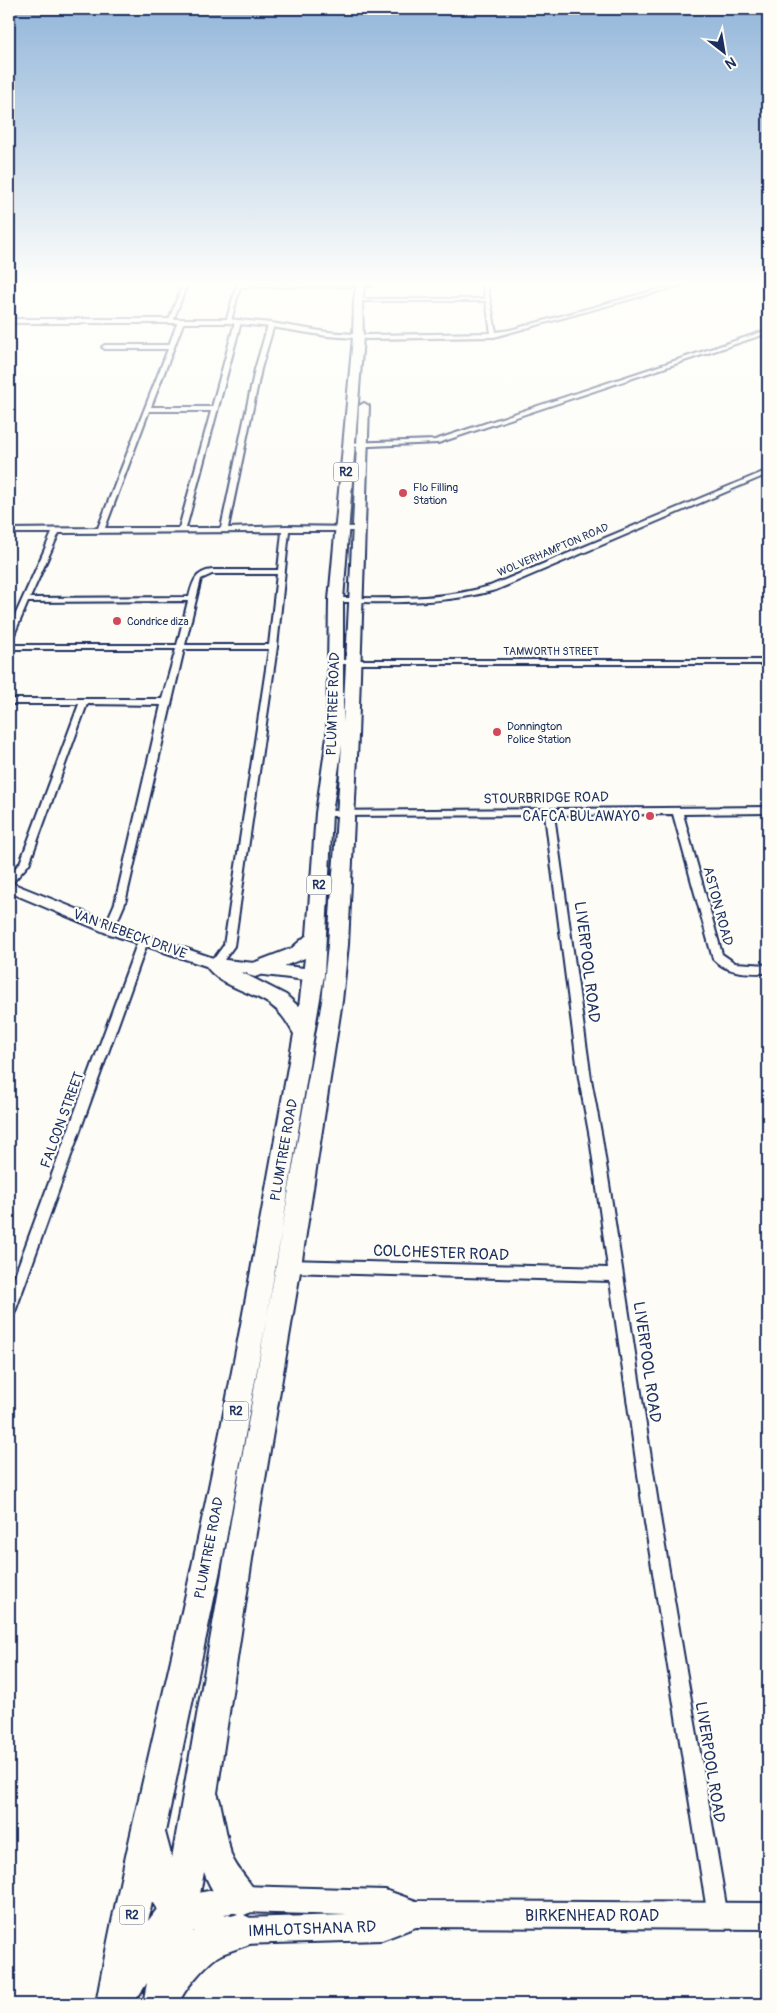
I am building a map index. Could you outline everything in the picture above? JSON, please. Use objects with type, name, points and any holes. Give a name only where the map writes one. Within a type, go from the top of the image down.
[{"type":"highway","name":"PLUMTREE ROAD","points":[[163,1996],[202,1785],[240,1539],[277,1266],[304,1034],[314,975],[324,813],[335,736],[334,662],[341,529],[348,445],[357,378]]},
{"type":"highway","name":"PLUMTREE ROAD","points":[[114,2002],[208,1556],[277,1266],[332,1001],[338,945],[354,662],[354,600],[363,445],[365,378]]},
{"type":"highway","points":[[255,970],[299,953],[316,939]]},
{"type":"highway","points":[[332,1001],[326,987],[314,975],[326,964],[338,945]]},
{"type":"highway","points":[[215,964],[230,975],[279,1000],[290,1010],[304,1034]]},
{"type":"highway","points":[[163,1996],[194,1954],[241,1915],[214,1856],[202,1785]]},
{"type":"highway","points":[[114,2002],[166,1926],[180,1911],[162,1887],[149,1830]]},
{"type":"street","points":[[101,529],[160,378]]},
{"type":"street","points":[[182,529],[223,378]]},
{"type":"street","points":[[224,528],[256,378]]},
{"type":"street","points":[[348,445],[436,442],[628,378]]},
{"type":"street","points":[[148,409],[214,409]]},
{"type":"street","name":"WOLVERHAMPTON ROAD","points":[[336,600],[432,601],[469,596],[500,585],[768,472]]},
{"type":"street","points":[[9,531],[224,528],[358,529]]},
{"type":"street","points":[[215,964],[229,946],[272,647],[286,528]]},
{"type":"street","points":[[9,636],[57,530]]},
{"type":"street","points":[[109,928],[120,903],[166,702],[198,578],[208,572],[282,572]]},
{"type":"street","points":[[25,600],[192,599]]},
{"type":"street","points":[[9,647],[272,647]]},
{"type":"street","name":"TAMWORTH STREET","points":[[334,662],[768,662]]},
{"type":"street","points":[[9,701],[166,702]]},
{"type":"street","points":[[9,880],[24,864],[84,701]]},
{"type":"street","name":"ASTON ROAD","points":[[677,810],[717,956],[724,963],[733,967],[768,969]]},
{"type":"street","name":"STOURBRIDGE ROAD","points":[[324,813],[768,810]]},
{"type":"street","name":"LIVERPOOL ROAD","points":[[549,811],[585,1079],[596,1138],[653,1523],[718,1917]]},
{"type":"street","name":"VAN RIEBECK DRIVE","points":[[9,887],[143,941],[215,964],[255,970],[314,975]]},
{"type":"street","name":"FALCON STREET","points":[[9,1309],[143,941]]},
{"type":"street","name":"COLCHESTER ROAD","points":[[277,1266],[616,1275]]},
{"type":"street","name":"IMHLOTSHANA RD","points":[[180,1911],[197,1922],[241,1915],[382,1927],[416,1914]]},
{"type":"street","name":"BIRKENHEAD ROAD","points":[[416,1914],[768,1916]]},
{"type":"place","name":"Flo Filling Station","points":[[403,493]]},
{"type":"place","name":"Condrice diza","points":[[117,621]]},
{"type":"place","name":"Donnington Police Station","points":[[497,732]]},
{"type":"place","name":"CAFCA BULAWAYO","points":[[650,816]]}]
